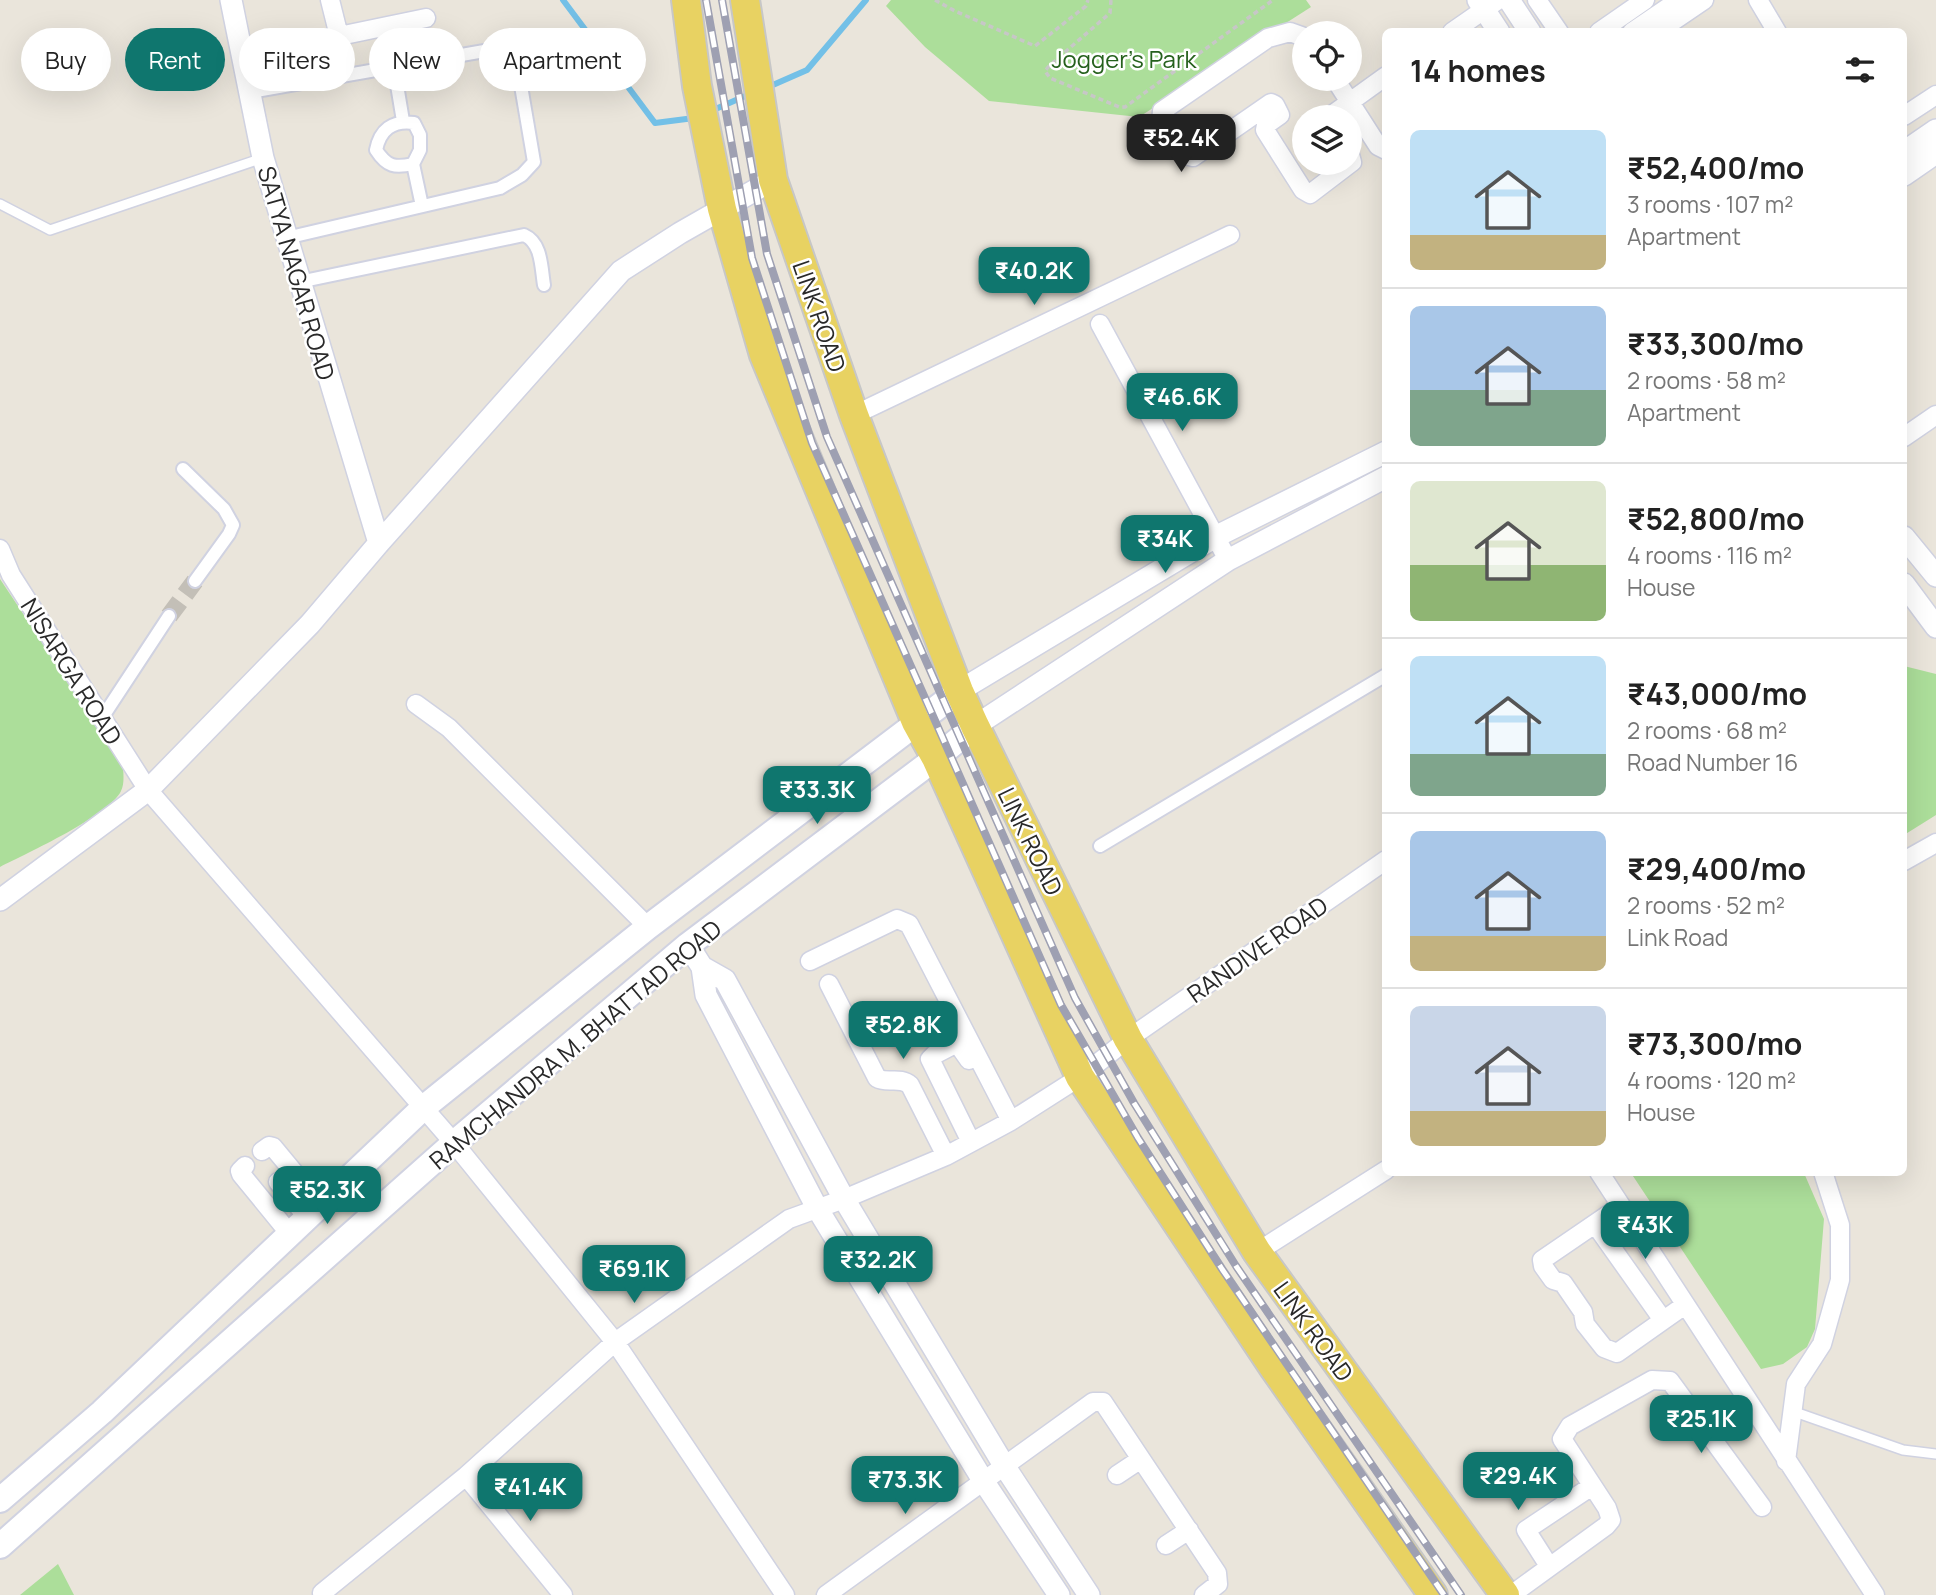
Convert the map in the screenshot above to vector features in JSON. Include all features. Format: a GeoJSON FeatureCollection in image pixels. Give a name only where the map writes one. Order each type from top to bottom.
{"type":"FeatureCollection","features":[{"type":"Feature","properties":{"kind":"main road","name":"LINK ROAD"},"geometry":{"type":"LineString","coordinates":[[686,0],[703,114],[722,209],[764,355],[916,722],[936,758],[1080,1077],[1274,1368],[1433,1595]]}},
{"type":"Feature","properties":{"kind":"main road","name":"LINK ROAD"},"geometry":{"type":"LineString","coordinates":[[745,0],[773,180],[854,415],[958,691],[1128,1039],[1257,1252],[1505,1595]]}},
{"type":"Feature","properties":{"kind":"main road","name":"RAMCHANDRA M. BHATTAD ROAD"},"geometry":{"type":"LineString","coordinates":[[0,1500],[102,1412],[424,1108],[648,927],[958,691]]}},
{"type":"Feature","properties":{"kind":"main road","name":"RAMCHANDRA M. BHATTAD ROAD"},"geometry":{"type":"LineString","coordinates":[[0,1546],[454,1143],[688,945],[975,726]]}},
{"type":"Feature","properties":{"kind":"main road"},"geometry":{"type":"LineString","coordinates":[[880,750],[901,785]]}},
{"type":"Feature","properties":{"kind":"street","name":"SATYA NAGAR ROAD"},"geometry":{"type":"LineString","coordinates":[[231,0],[239,37]]}},
{"type":"Feature","properties":{"kind":"street"},"geometry":{"type":"LineString","coordinates":[[330,0],[337,28]]}},
{"type":"Feature","properties":{"kind":"street"},"geometry":{"type":"LineString","coordinates":[[1509,0],[1527,28]]}},
{"type":"Feature","properties":{"kind":"street"},"geometry":{"type":"LineString","coordinates":[[1537,0],[1556,28]]}},
{"type":"Feature","properties":{"kind":"street"},"geometry":{"type":"LineString","coordinates":[[1605,28],[1645,0]]}},
{"type":"Feature","properties":{"kind":"street"},"geometry":{"type":"LineString","coordinates":[[1638,28],[1679,0]]}},
{"type":"Feature","properties":{"kind":"street"},"geometry":{"type":"LineString","coordinates":[[1663,28],[1704,0]]}},
{"type":"Feature","properties":{"kind":"street"},"geometry":{"type":"LineString","coordinates":[[1758,0],[1775,28]]}},
{"type":"Feature","properties":{"kind":"street"},"geometry":{"type":"LineString","coordinates":[[1458,28],[1481,12],[1495,28]]}},
{"type":"Feature","properties":{"kind":"street"},"geometry":{"type":"LineString","coordinates":[[355,33],[426,18]]}},
{"type":"Feature","properties":{"kind":"street"},"geometry":{"type":"LineString","coordinates":[[1292,33],[1268,38],[1162,111],[1161,121],[1185,155],[1193,157],[1271,103],[1280,115],[1266,125],[1265,130],[1292,173]]}},
{"type":"Feature","properties":{"kind":"street"},"geometry":{"type":"LineString","coordinates":[[286,238],[500,188],[522,175],[534,162],[520,80],[506,62],[490,50],[465,54]]}},
{"type":"Feature","properties":{"kind":"street"},"geometry":{"type":"LineString","coordinates":[[250,92],[369,71]]}},
{"type":"Feature","properties":{"kind":"street"},"geometry":{"type":"LineString","coordinates":[[1344,105],[1382,79]]}},
{"type":"Feature","properties":{"kind":"street"},"geometry":{"type":"LineString","coordinates":[[398,91],[403,121]]}},
{"type":"Feature","properties":{"kind":"street"},"geometry":{"type":"LineString","coordinates":[[1344,91],[1378,146],[1382,148]]}},
{"type":"Feature","properties":{"kind":"street","name":"SATYA NAGAR ROAD"},"geometry":{"type":"LineString","coordinates":[[250,92],[263,158],[379,543]]}},
{"type":"Feature","properties":{"kind":"street"},"geometry":{"type":"LineString","coordinates":[[1907,114],[1936,95]]}},
{"type":"Feature","properties":{"kind":"street"},"geometry":{"type":"LineString","coordinates":[[413,164],[398,167],[383,162],[376,150],[379,136],[390,126],[403,121],[414,123],[421,135],[420,150],[413,164],[422,206]]}},
{"type":"Feature","properties":{"kind":"street"},"geometry":{"type":"LineString","coordinates":[[1907,150],[1936,130]]}},
{"type":"Feature","properties":{"kind":"street"},"geometry":{"type":"LineString","coordinates":[[1907,173],[1936,153]]}},
{"type":"Feature","properties":{"kind":"street"},"geometry":{"type":"LineString","coordinates":[[1294,175],[1303,190],[1310,194],[1335,175]]}},
{"type":"Feature","properties":{"kind":"street"},"geometry":{"type":"LineString","coordinates":[[0,900],[148,790],[310,624],[621,271],[773,180]]}},
{"type":"Feature","properties":{"kind":"street"},"geometry":{"type":"LineString","coordinates":[[854,415],[1230,234]]}},
{"type":"Feature","properties":{"kind":"street"},"geometry":{"type":"LineString","coordinates":[[299,282],[524,235],[532,239],[537,246],[544,285]]}},
{"type":"Feature","properties":{"kind":"street"},"geometry":{"type":"LineString","coordinates":[[1100,324],[1228,559]]}},
{"type":"Feature","properties":{"kind":"street"},"geometry":{"type":"LineString","coordinates":[[1907,435],[1936,415]]}},
{"type":"Feature","properties":{"kind":"street"},"geometry":{"type":"LineString","coordinates":[[958,691],[1217,536],[1382,455]]}},
{"type":"Feature","properties":{"kind":"street"},"geometry":{"type":"LineString","coordinates":[[183,469],[224,509],[233,525],[195,581]]}},
{"type":"Feature","properties":{"kind":"street"},"geometry":{"type":"LineString","coordinates":[[975,726],[1228,559],[1382,479]]}},
{"type":"Feature","properties":{"kind":"street"},"geometry":{"type":"LineString","coordinates":[[1907,541],[1936,576]]}},
{"type":"Feature","properties":{"kind":"street","name":"NISARGA ROAD"},"geometry":{"type":"LineString","coordinates":[[0,550],[11,575],[148,790],[454,1143],[615,1342],[785,1595]]}},
{"type":"Feature","properties":{"kind":"street"},"geometry":{"type":"LineString","coordinates":[[1907,588],[1936,627]]}},
{"type":"Feature","properties":{"kind":"street"},"geometry":{"type":"LineString","coordinates":[[102,718],[169,616]]}},
{"type":"Feature","properties":{"kind":"street"},"geometry":{"type":"LineString","coordinates":[[1100,846],[1382,677]]}},
{"type":"Feature","properties":{"kind":"street"},"geometry":{"type":"LineString","coordinates":[[416,704],[449,728],[648,927]]}},
{"type":"Feature","properties":{"kind":"street"},"geometry":{"type":"LineString","coordinates":[[1907,859],[1936,843]]}},
{"type":"Feature","properties":{"kind":"street","name":"RANDIVE ROAD"},"geometry":{"type":"LineString","coordinates":[[322,1593],[466,1476],[615,1342],[789,1219],[946,1156],[1006,1124],[1080,1077],[1128,1039],[1382,863]]}},
{"type":"Feature","properties":{"kind":"street"},"geometry":{"type":"LineString","coordinates":[[810,961],[897,919],[906,921],[1006,1124]]}},
{"type":"Feature","properties":{"kind":"street"},"geometry":{"type":"LineString","coordinates":[[688,945],[702,967],[706,995],[817,1208],[984,1482],[1059,1595]]}},
{"type":"Feature","properties":{"kind":"street"},"geometry":{"type":"LineString","coordinates":[[702,967],[725,980],[844,1199],[1005,1467],[1089,1595]]}},
{"type":"Feature","properties":{"kind":"street"},"geometry":{"type":"LineString","coordinates":[[829,984],[877,1078],[910,1084],[946,1156]]}},
{"type":"Feature","properties":{"kind":"street"},"geometry":{"type":"LineString","coordinates":[[971,1142],[930,1059],[957,1043],[962,1046],[1006,1124]]}},
{"type":"Feature","properties":{"kind":"street"},"geometry":{"type":"LineString","coordinates":[[262,1151],[269,1146],[273,1147],[293,1171],[306,1219]]}},
{"type":"Feature","properties":{"kind":"street"},"geometry":{"type":"LineString","coordinates":[[245,1166],[240,1171],[241,1174],[258,1197],[306,1219]]}},
{"type":"Feature","properties":{"kind":"street"},"geometry":{"type":"LineString","coordinates":[[258,1197],[293,1171]]}},
{"type":"Feature","properties":{"kind":"street"},"geometry":{"type":"LineString","coordinates":[[1257,1252],[1382,1173]]}},
{"type":"Feature","properties":{"kind":"street"},"geometry":{"type":"LineString","coordinates":[[1602,1176],[1875,1595]]}},
{"type":"Feature","properties":{"kind":"street"},"geometry":{"type":"LineString","coordinates":[[1786,1461],[1796,1384],[1822,1344],[1840,1279],[1840,1225],[1824,1176]]}},
{"type":"Feature","properties":{"kind":"street"},"geometry":{"type":"LineString","coordinates":[[278,1182],[306,1219]]}},
{"type":"Feature","properties":{"kind":"street"},"geometry":{"type":"LineString","coordinates":[[1621,1206],[1542,1260],[1543,1266],[1553,1280],[1563,1283],[1583,1312],[1585,1324],[1610,1352],[1616,1353],[1685,1305]]}},
{"type":"Feature","properties":{"kind":"street"},"geometry":{"type":"LineString","coordinates":[[1595,1224],[1663,1320]]}},
{"type":"Feature","properties":{"kind":"street"},"geometry":{"type":"LineString","coordinates":[[1511,1595],[1611,1520],[1562,1439],[1570,1426],[1652,1380],[1670,1381],[1762,1507]]}},
{"type":"Feature","properties":{"kind":"street"},"geometry":{"type":"LineString","coordinates":[[826,1595],[1093,1402],[1103,1402],[1217,1573],[1218,1584],[1204,1595]]}},
{"type":"Feature","properties":{"kind":"street"},"geometry":{"type":"LineString","coordinates":[[1117,1475],[1141,1459]]}},
{"type":"Feature","properties":{"kind":"street"},"geometry":{"type":"LineString","coordinates":[[466,1476],[564,1595]]}},
{"type":"Feature","properties":{"kind":"street"},"geometry":{"type":"LineString","coordinates":[[1549,1566],[1526,1530],[1592,1486]]}},
{"type":"Feature","properties":{"kind":"street"},"geometry":{"type":"LineString","coordinates":[[1166,1545],[1189,1530]]}},
{"type":"Feature","properties":{"kind":"lane"},"geometry":{"type":"LineString","coordinates":[[0,204],[50,230],[263,158]]}},
{"type":"Feature","properties":{"kind":"lane"},"geometry":{"type":"LineString","coordinates":[[1793,1411],[1903,1450],[1936,1454]]}},
{"type":"Feature","properties":{"kind":"path"},"geometry":{"type":"LineString","coordinates":[[935,0],[1035,46],[1086,6],[1087,0]]}},
{"type":"Feature","properties":{"kind":"path"},"geometry":{"type":"LineString","coordinates":[[1111,0],[1110,13],[1045,71],[1050,78],[1119,107],[1125,107],[1273,0]]}},
{"type":"Feature","properties":{"kind":"green space","name":"Jogger's Park"},"geometry":{"type":"Polygon","coordinates":[[[891,0],[1306,0],[1311,7],[1139,117],[989,101],[925,47],[886,6],[891,0]]]}},
{"type":"Feature","properties":{"kind":"green space"},"geometry":{"type":"Polygon","coordinates":[[[0,579],[123,764],[124,778],[121,791],[101,811],[66,833],[0,867],[0,579]]]}},
{"type":"Feature","properties":{"kind":"green space"},"geometry":{"type":"Polygon","coordinates":[[[1907,667],[1936,674],[1936,815],[1907,833],[1907,667]]]}},
{"type":"Feature","properties":{"kind":"green space"},"geometry":{"type":"Polygon","coordinates":[[[1633,1176],[1805,1176],[1824,1219],[1815,1329],[1807,1347],[1783,1364],[1761,1369],[1633,1176]]]}},
{"type":"Feature","properties":{"kind":"green space"},"geometry":{"type":"Polygon","coordinates":[[[58,1564],[74,1595],[20,1595],[58,1564]]]}},
{"type":"Feature","properties":{"kind":"waterway"},"geometry":{"type":"LineString","coordinates":[[563,0],[655,123],[694,118]]}},
{"type":"Feature","properties":{"kind":"waterway"},"geometry":{"type":"LineString","coordinates":[[766,88],[807,70],[866,0]]}},
{"type":"Feature","properties":{"kind":"waterway"},"geometry":{"type":"LineString","coordinates":[[711,111],[752,93]]}},
{"type":"Feature","properties":{"kind":"tunnel"},"geometry":{"type":"LineString","coordinates":[[169,616],[195,581]]}},
{"type":"Feature","properties":{"kind":"railway"},"geometry":{"type":"LineString","coordinates":[[706,0],[752,258],[812,443],[1061,1005],[1138,1138],[1222,1269],[1444,1595]]}},
{"type":"Feature","properties":{"kind":"railway"},"geometry":{"type":"LineString","coordinates":[[722,0],[767,254],[827,437],[1075,998],[1134,1103],[1236,1266],[1461,1595]]}}]}
